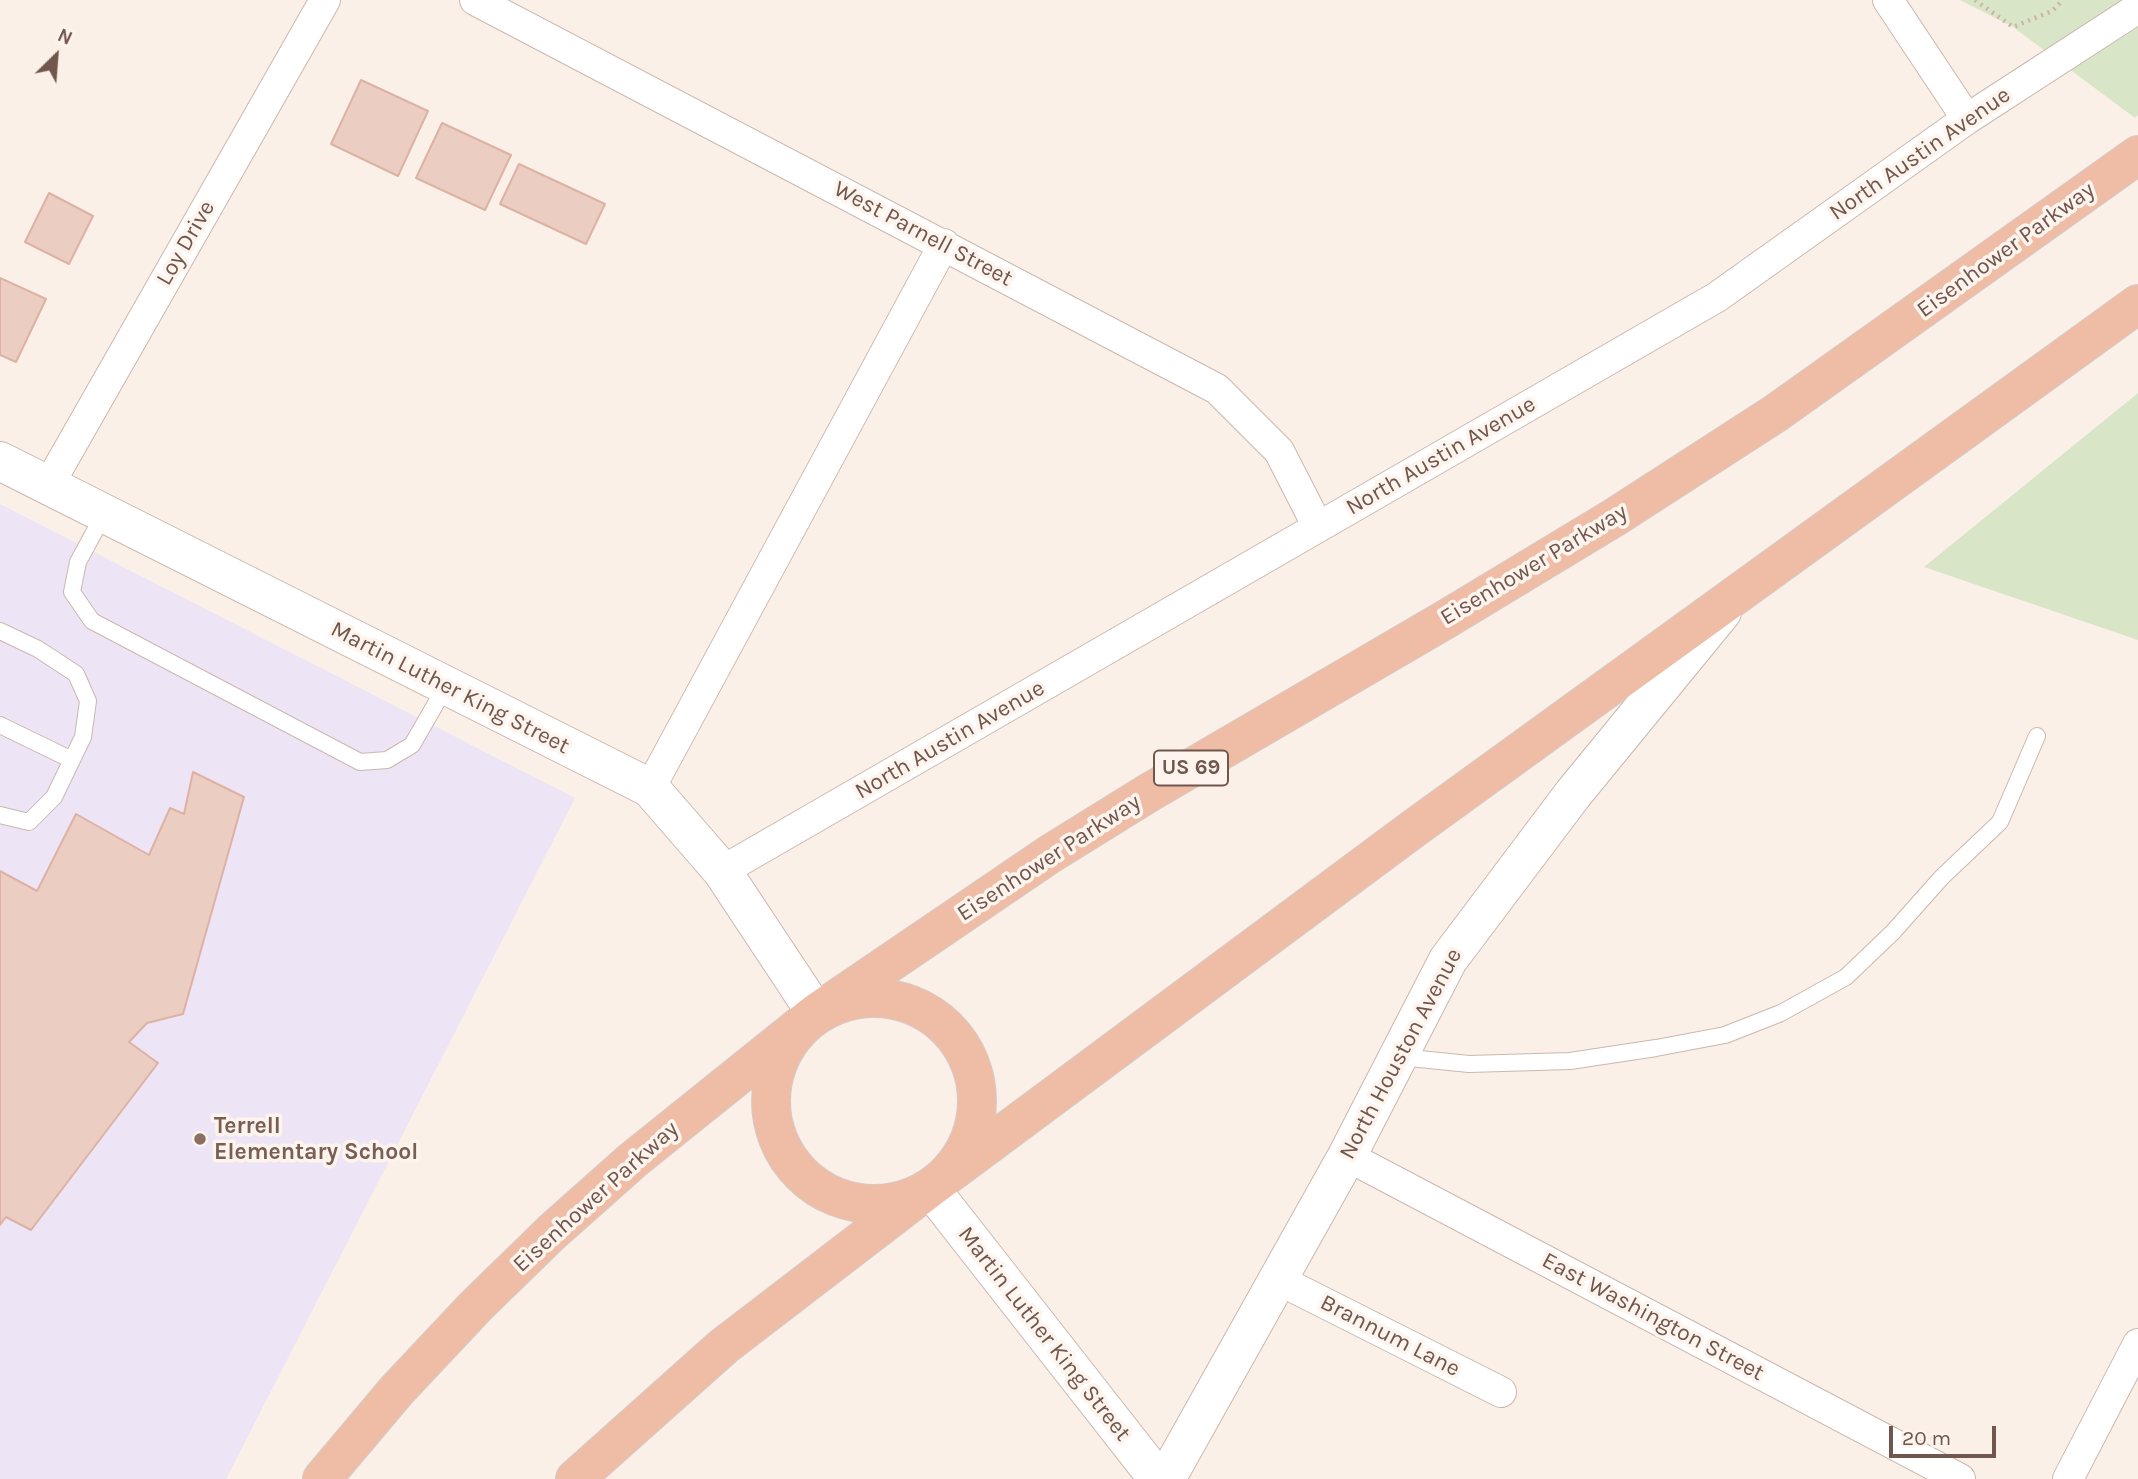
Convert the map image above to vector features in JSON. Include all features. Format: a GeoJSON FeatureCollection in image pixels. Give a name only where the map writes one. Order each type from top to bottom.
{"type":"FeatureCollection","features":[{"type":"Feature","properties":{"kind":"highway","name":"Eisenhower Parkway"},"geometry":{"type":"LineString","coordinates":[[322,1479],[397,1390],[476,1306],[552,1232],[633,1160],[816,1013],[1050,854],[1615,517],[1776,413],[2138,155]]}},
{"type":"Feature","properties":{"kind":"highway"},"geometry":{"type":"LineString","coordinates":[[575,1479],[724,1346],[930,1188],[1413,829],[2138,304]]}},
{"type":"Feature","properties":{"kind":"highway"},"geometry":{"type":"LineString","coordinates":[[879,997],[911,1004],[940,1020],[961,1045],[974,1075],[978,1107],[970,1139],[954,1167],[930,1188],[896,1202],[860,1204],[826,1192],[797,1171],[777,1141],[769,1105],[774,1070],[790,1038],[816,1013],[846,1000],[879,997]]}},
{"type":"Feature","properties":{"kind":"street","name":"Loy Drive"},"geometry":{"type":"LineString","coordinates":[[48,486],[325,0]]}},
{"type":"Feature","properties":{"kind":"street","name":"West Parnell Street"},"geometry":{"type":"LineString","coordinates":[[475,0],[1217,389],[1279,451],[1318,527]]}},
{"type":"Feature","properties":{"kind":"street"},"geometry":{"type":"LineString","coordinates":[[1888,0],[1967,119]]}},
{"type":"Feature","properties":{"kind":"street","name":"North Austin Avenue"},"geometry":{"type":"LineString","coordinates":[[722,871],[1717,297],[1967,119],[2138,8]]}},
{"type":"Feature","properties":{"kind":"street"},"geometry":{"type":"LineString","coordinates":[[650,788],[944,244]]}},
{"type":"Feature","properties":{"kind":"street","name":"Martin Luther King Street"},"geometry":{"type":"LineString","coordinates":[[1,464],[650,788],[722,871],[816,1013]]}},
{"type":"Feature","properties":{"kind":"street","name":"North Houston Avenue"},"geometry":{"type":"LineString","coordinates":[[1166,1479],[1347,1156],[1448,960],[1573,794],[1736,596]]}},
{"type":"Feature","properties":{"kind":"street","name":"East Washington Street"},"geometry":{"type":"LineString","coordinates":[[1347,1156],[1960,1479]]}},
{"type":"Feature","properties":{"kind":"street","name":"Martin Luther King Street"},"geometry":{"type":"LineString","coordinates":[[930,1188],[1158,1479]]}},
{"type":"Feature","properties":{"kind":"street","name":"Brannum Lane"},"geometry":{"type":"LineString","coordinates":[[1279,1280],[1501,1392]]}},
{"type":"Feature","properties":{"kind":"street"},"geometry":{"type":"LineString","coordinates":[[2068,1479],[2138,1344]]}},
{"type":"Feature","properties":{"kind":"lane"},"geometry":{"type":"LineString","coordinates":[[104,514],[78,562],[72,592],[92,621],[360,762],[387,760],[412,745],[446,686]]}},
{"type":"Feature","properties":{"kind":"lane"},"geometry":{"type":"LineString","coordinates":[[0,631],[38,649],[76,674],[88,701],[83,737],[54,797],[29,822],[0,815]]}},
{"type":"Feature","properties":{"kind":"lane"},"geometry":{"type":"LineString","coordinates":[[0,725],[72,760]]}},
{"type":"Feature","properties":{"kind":"lane"},"geometry":{"type":"LineString","coordinates":[[1398,1057],[1469,1065],[1570,1061],[1725,1035],[1781,1013],[1846,976],[1893,932],[1942,877],[2000,822],[2036,736]]}},
{"type":"Feature","properties":{"kind":"path"},"geometry":{"type":"LineString","coordinates":[[1975,0],[2013,27],[2053,11],[2063,0]]}},
{"type":"Feature","properties":{"kind":"shaded area","name":"Terrell Elementary School"},"geometry":{"type":"Polygon","coordinates":[[[0,504],[575,798],[226,1479],[0,1479],[0,504]]]}},
{"type":"Feature","properties":{"kind":"green space"},"geometry":{"type":"Polygon","coordinates":[[[1960,0],[2138,0],[2138,115],[2135,118],[2013,27],[1960,0]]]}},
{"type":"Feature","properties":{"kind":"green space"},"geometry":{"type":"Polygon","coordinates":[[[2138,393],[2138,640],[1924,567],[2138,393]]]}},
{"type":"Feature","properties":{"kind":"building"},"geometry":{"type":"Polygon","coordinates":[[[361,80],[428,111],[398,176],[331,144],[361,80]]]}},
{"type":"Feature","properties":{"kind":"building"},"geometry":{"type":"Polygon","coordinates":[[[442,123],[511,155],[485,210],[416,178],[442,123]]]}},
{"type":"Feature","properties":{"kind":"building"},"geometry":{"type":"Polygon","coordinates":[[[519,164],[605,204],[586,244],[500,204],[519,164]]]}},
{"type":"Feature","properties":{"kind":"building"},"geometry":{"type":"Polygon","coordinates":[[[49,193],[93,216],[69,264],[25,242],[49,193]]]}},
{"type":"Feature","properties":{"kind":"building"},"geometry":{"type":"Polygon","coordinates":[[[0,278],[46,299],[16,362],[0,355],[0,278]]]}},
{"type":"Feature","properties":{"kind":"building"},"geometry":{"type":"Polygon","coordinates":[[[193,772],[244,797],[183,1014],[147,1023],[129,1042],[158,1063],[31,1230],[6,1217],[0,1225],[0,871],[37,891],[76,814],[149,855],[170,808],[184,814],[193,772]]]}},
{"type":"Feature","properties":{"kind":"place","name":"Terrell Elementary School"},"geometry":{"type":"Point","coordinates":[200,1139]}}]}
